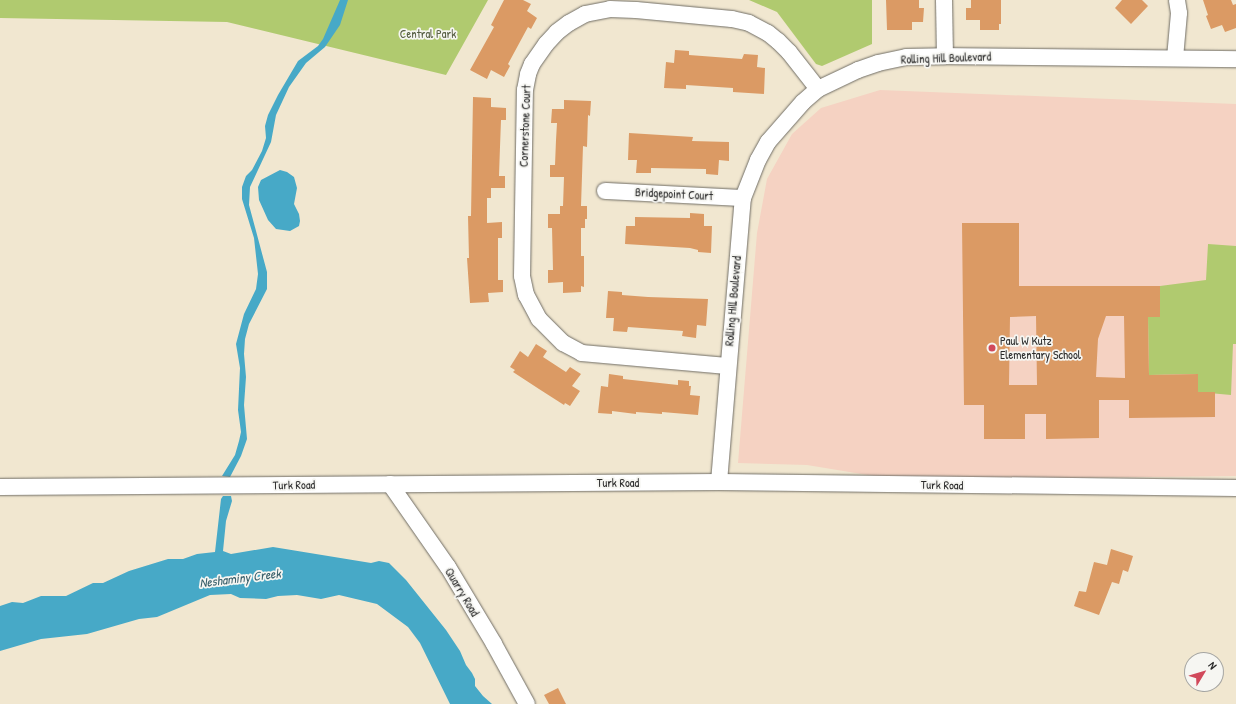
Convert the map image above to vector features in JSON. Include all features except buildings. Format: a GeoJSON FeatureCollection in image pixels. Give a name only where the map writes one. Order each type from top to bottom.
{"type":"FeatureCollection","features":[{"type":"Feature","properties":{"kind":"street"},"geometry":{"type":"LineString","coordinates":[[944,0],[945,56]]}},
{"type":"Feature","properties":{"kind":"street"},"geometry":{"type":"LineString","coordinates":[[1175,58],[1179,13],[1177,0]]}},
{"type":"Feature","properties":{"kind":"street","name":"Cornerstone Court"},"geometry":{"type":"LineString","coordinates":[[727,366],[599,356],[582,353],[563,343],[539,319],[526,295],[522,276],[525,87],[528,74],[546,44],[557,32],[569,23],[585,14],[610,9],[636,10],[732,19],[749,23],[768,33],[778,41],[789,52],[818,89]]}},
{"type":"Feature","properties":{"kind":"street","name":"Rolling Hill Boulevard"},"geometry":{"type":"LineString","coordinates":[[719,482],[727,366],[743,198],[758,160],[768,142],[803,102],[818,89],[845,74],[878,63],[906,58],[945,56],[1236,59]]}},
{"type":"Feature","properties":{"kind":"street","name":"Bridgepoint Court"},"geometry":{"type":"LineString","coordinates":[[605,191],[743,198]]}},
{"type":"Feature","properties":{"kind":"street","name":"Turk Road"},"geometry":{"type":"LineString","coordinates":[[0,487],[719,482],[1236,488]]}},
{"type":"Feature","properties":{"kind":"street","name":"Quarry Road"},"geometry":{"type":"LineString","coordinates":[[390,484],[448,567],[494,644],[527,704]]}},
{"type":"Feature","properties":{"kind":"shaded area","name":"Paul W Kutz Elementary School"},"geometry":{"type":"Polygon","coordinates":[[[880,90],[1236,104],[1236,476],[898,480],[807,465],[738,463],[757,233],[767,179],[792,134],[821,108],[880,90]]]}},
{"type":"Feature","properties":{"kind":"green space","name":"Central Park"},"geometry":{"type":"Polygon","coordinates":[[[0,0],[488,0],[446,75],[227,22],[0,18],[0,0]]]}},
{"type":"Feature","properties":{"kind":"green space"},"geometry":{"type":"Polygon","coordinates":[[[749,0],[872,0],[872,44],[822,66],[816,64],[777,12],[749,0]]]}},
{"type":"Feature","properties":{"kind":"green space"},"geometry":{"type":"Polygon","coordinates":[[[1208,244],[1236,246],[1236,344],[1233,344],[1231,395],[1198,392],[1197,374],[1149,375],[1148,317],[1160,316],[1160,286],[1206,280],[1208,244]]]}},
{"type":"Feature","properties":{"kind":"water"},"geometry":{"type":"Polygon","coordinates":[[[340,0],[348,0],[340,25],[325,47],[306,63],[289,87],[276,115],[271,142],[250,187],[249,205],[267,272],[267,289],[249,324],[245,339],[244,354],[246,377],[244,405],[247,439],[241,456],[230,477],[222,476],[235,455],[241,432],[238,410],[240,368],[236,344],[244,314],[256,289],[258,274],[254,238],[242,199],[242,187],[246,176],[252,170],[262,151],[266,138],[265,126],[268,115],[278,95],[298,61],[318,46],[323,39],[340,0]]]}},
{"type":"Feature","properties":{"kind":"water"},"geometry":{"type":"Polygon","coordinates":[[[280,170],[287,172],[294,177],[297,188],[294,204],[299,214],[300,221],[299,226],[290,231],[276,229],[268,220],[259,200],[258,187],[261,180],[280,170]]]}},
{"type":"Feature","properties":{"kind":"water","name":"Neshaminy Creek"},"geometry":{"type":"Polygon","coordinates":[[[223,496],[231,496],[232,501],[226,521],[223,551],[231,554],[273,547],[371,563],[379,561],[389,563],[406,580],[446,630],[472,673],[475,679],[475,686],[492,704],[450,704],[420,643],[408,627],[377,604],[339,595],[321,599],[297,595],[278,596],[266,599],[240,598],[231,594],[210,595],[157,617],[139,619],[87,634],[41,639],[0,651],[0,606],[12,602],[23,603],[41,596],[66,596],[93,583],[103,583],[129,571],[168,559],[183,559],[197,554],[215,552],[221,499],[223,496]]]}},
{"type":"Feature","properties":{"kind":"place","name":"Paul W Kutz Elementary School"},"geometry":{"type":"Point","coordinates":[992,348]}}]}
